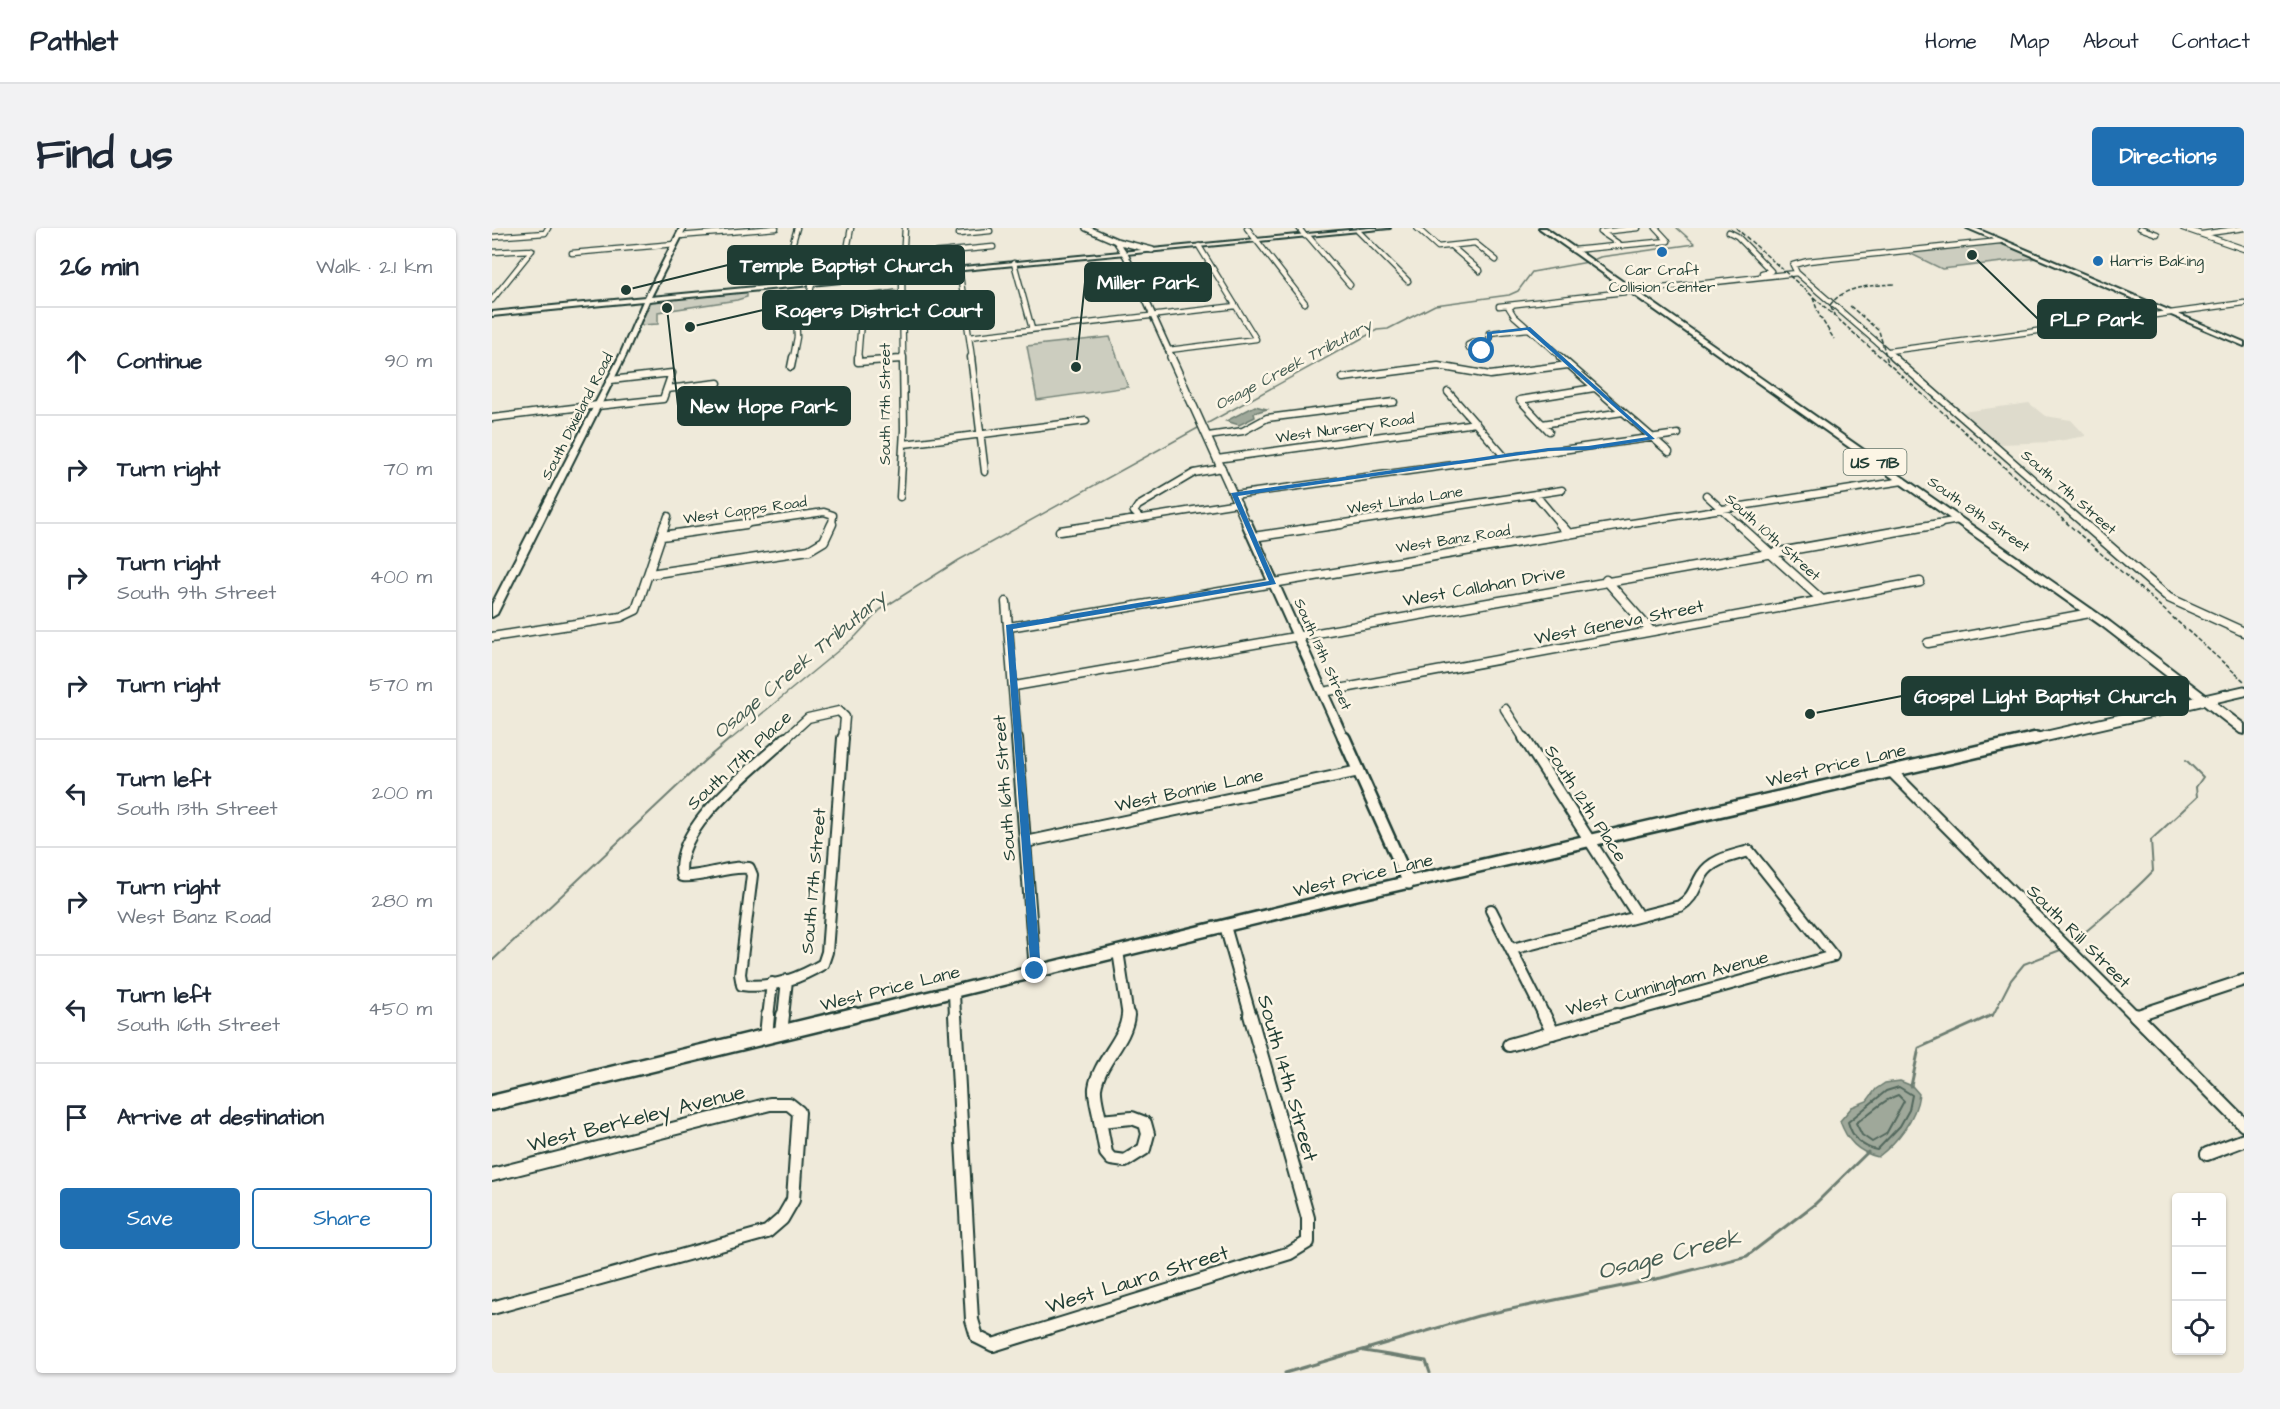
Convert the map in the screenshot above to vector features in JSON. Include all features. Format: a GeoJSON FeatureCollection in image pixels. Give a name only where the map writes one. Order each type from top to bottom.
{"type":"FeatureCollection","features":[{"type":"Feature","properties":{"kind":"main road","name":"South Dixieland Road"},"geometry":{"type":"LineString","coordinates":[[492,614],[611,380],[647,299],[683,228]]}},
{"type":"Feature","properties":{"kind":"main road"},"geometry":{"type":"LineString","coordinates":[[492,314],[1387,228]]}},
{"type":"Feature","properties":{"kind":"main road","name":"South 8th Street"},"geometry":{"type":"LineString","coordinates":[[1542,228],[2090,613],[2244,730]]}},
{"type":"Feature","properties":{"kind":"main road"},"geometry":{"type":"LineString","coordinates":[[1970,228],[2244,344]]}},
{"type":"Feature","properties":{"kind":"street"},"geometry":{"type":"LineString","coordinates":[[572,253],[614,250],[776,228]]}},
{"type":"Feature","properties":{"kind":"street"},"geometry":{"type":"LineString","coordinates":[[791,249],[797,228]]}},
{"type":"Feature","properties":{"kind":"street"},"geometry":{"type":"LineString","coordinates":[[848,244],[850,228]]}},
{"type":"Feature","properties":{"kind":"street","name":"South 17th Street"},"geometry":{"type":"LineString","coordinates":[[900,497],[903,444],[902,274],[905,228]]}},
{"type":"Feature","properties":{"kind":"street"},"geometry":{"type":"LineString","coordinates":[[1086,228],[1133,248],[1152,250]]}},
{"type":"Feature","properties":{"kind":"street"},"geometry":{"type":"LineString","coordinates":[[1247,228],[1305,303]]}},
{"type":"Feature","properties":{"kind":"street"},"geometry":{"type":"LineString","coordinates":[[1299,228],[1350,285]]}},
{"type":"Feature","properties":{"kind":"street"},"geometry":{"type":"LineString","coordinates":[[1417,228],[1438,247],[1475,243],[1496,260]]}},
{"type":"Feature","properties":{"kind":"street"},"geometry":{"type":"LineString","coordinates":[[1622,246],[1601,232],[1638,228]]}},
{"type":"Feature","properties":{"kind":"street"},"geometry":{"type":"LineString","coordinates":[[1573,250],[1668,241],[1656,228]]}},
{"type":"Feature","properties":{"kind":"street"},"geometry":{"type":"LineString","coordinates":[[2142,228],[2157,234]]}},
{"type":"Feature","properties":{"kind":"street"},"geometry":{"type":"LineString","coordinates":[[2183,228],[2243,248]]}},
{"type":"Feature","properties":{"kind":"street"},"geometry":{"type":"LineString","coordinates":[[2200,234],[2244,228]]}},
{"type":"Feature","properties":{"kind":"street"},"geometry":{"type":"LineString","coordinates":[[492,237],[547,230]]}},
{"type":"Feature","properties":{"kind":"street"},"geometry":{"type":"LineString","coordinates":[[739,239],[742,231]]}},
{"type":"Feature","properties":{"kind":"street"},"geometry":{"type":"LineString","coordinates":[[961,250],[959,231],[990,231]]}},
{"type":"Feature","properties":{"kind":"street"},"geometry":{"type":"LineString","coordinates":[[1358,231],[1408,281]]}},
{"type":"Feature","properties":{"kind":"street"},"geometry":{"type":"LineString","coordinates":[[1729,232],[1737,236],[1771,271],[1741,275],[1734,279]]}},
{"type":"Feature","properties":{"kind":"street","name":"South 13th Street"},"geometry":{"type":"LineString","coordinates":[[1116,241],[1154,316],[1408,883]]}},
{"type":"Feature","properties":{"kind":"street"},"geometry":{"type":"LineString","coordinates":[[1499,306],[1797,273],[1793,265],[2000,241]]}},
{"type":"Feature","properties":{"kind":"street"},"geometry":{"type":"LineString","coordinates":[[1169,350],[1256,339],[1198,246]]}},
{"type":"Feature","properties":{"kind":"street"},"geometry":{"type":"LineString","coordinates":[[1451,246],[1480,271]]}},
{"type":"Feature","properties":{"kind":"street"},"geometry":{"type":"LineString","coordinates":[[762,269],[993,247]]}},
{"type":"Feature","properties":{"kind":"street"},"geometry":{"type":"LineString","coordinates":[[492,252],[532,250],[492,300]]}},
{"type":"Feature","properties":{"kind":"street"},"geometry":{"type":"LineString","coordinates":[[610,257],[614,250]]}},
{"type":"Feature","properties":{"kind":"street"},"geometry":{"type":"LineString","coordinates":[[1918,250],[1924,252]]}},
{"type":"Feature","properties":{"kind":"street"},"geometry":{"type":"LineString","coordinates":[[1014,263],[1032,329]]}},
{"type":"Feature","properties":{"kind":"street"},"geometry":{"type":"LineString","coordinates":[[959,268],[982,434],[985,472]]}},
{"type":"Feature","properties":{"kind":"street","name":"South 7th Street"},"geometry":{"type":"LineString","coordinates":[[1797,273],[2169,597],[2244,632]]}},
{"type":"Feature","properties":{"kind":"street"},"geometry":{"type":"LineString","coordinates":[[790,367],[797,337],[796,313],[808,303],[812,283]]}},
{"type":"Feature","properties":{"kind":"street"},"geometry":{"type":"LineString","coordinates":[[901,359],[858,362],[863,297],[902,292]]}},
{"type":"Feature","properties":{"kind":"street"},"geometry":{"type":"LineString","coordinates":[[1889,351],[2244,303]]}},
{"type":"Feature","properties":{"kind":"street"},"geometry":{"type":"LineString","coordinates":[[1513,305],[1509,309],[1514,316],[1669,452]]}},
{"type":"Feature","properties":{"kind":"street"},"geometry":{"type":"LineString","coordinates":[[969,337],[1236,306]]}},
{"type":"Feature","properties":{"kind":"street"},"geometry":{"type":"LineString","coordinates":[[1485,343],[1490,339],[1489,333],[1528,328]]}},
{"type":"Feature","properties":{"kind":"street"},"geometry":{"type":"LineString","coordinates":[[1343,378],[1438,366],[1490,375],[1568,365]]}},
{"type":"Feature","properties":{"kind":"street"},"geometry":{"type":"LineString","coordinates":[[492,418],[661,399],[668,389],[672,373],[611,380]]}},
{"type":"Feature","properties":{"kind":"street"},"geometry":{"type":"LineString","coordinates":[[668,389],[718,383]]}},
{"type":"Feature","properties":{"kind":"street"},"geometry":{"type":"LineString","coordinates":[[1549,431],[1520,400],[1594,388]]}},
{"type":"Feature","properties":{"kind":"street"},"geometry":{"type":"LineString","coordinates":[[1448,392],[1504,456]]}},
{"type":"Feature","properties":{"kind":"street"},"geometry":{"type":"LineString","coordinates":[[1208,436],[1243,431],[1267,418],[1394,402]]}},
{"type":"Feature","properties":{"kind":"street"},"geometry":{"type":"LineString","coordinates":[[1542,424],[1623,412]]}},
{"type":"Feature","properties":{"kind":"street"},"geometry":{"type":"LineString","coordinates":[[903,444],[1086,421]]}},
{"type":"Feature","properties":{"kind":"street","name":"West Nursery Road"},"geometry":{"type":"LineString","coordinates":[[1218,459],[1476,423]]}},
{"type":"Feature","properties":{"kind":"street"},"geometry":{"type":"LineString","coordinates":[[1060,531],[1236,499],[1504,456],[1557,449],[1588,448],[1678,434]]}},
{"type":"Feature","properties":{"kind":"street"},"geometry":{"type":"LineString","coordinates":[[1140,518],[1134,512],[1138,506],[1194,473],[1222,468]]}},
{"type":"Feature","properties":{"kind":"street","name":"West Banz Road"},"geometry":{"type":"LineString","coordinates":[[1009,627],[1721,508],[1903,481]]}},
{"type":"Feature","properties":{"kind":"street","name":"West Linda Lane"},"geometry":{"type":"LineString","coordinates":[[1253,537],[1562,490]]}},
{"type":"Feature","properties":{"kind":"street"},"geometry":{"type":"LineString","coordinates":[[1535,494],[1569,534]]}},
{"type":"Feature","properties":{"kind":"street","name":"South 10th Street"},"geometry":{"type":"LineString","coordinates":[[1706,495],[1822,600]]}},
{"type":"Feature","properties":{"kind":"street","name":"West Capps Road"},"geometry":{"type":"LineString","coordinates":[[650,574],[803,551],[823,543],[830,535],[831,513],[824,512],[662,536]]}},
{"type":"Feature","properties":{"kind":"street"},"geometry":{"type":"LineString","coordinates":[[492,637],[630,614],[639,607],[668,516]]}},
{"type":"Feature","properties":{"kind":"street","name":"West Callahan Drive"},"geometry":{"type":"LineString","coordinates":[[1015,686],[1297,634],[1959,520]]}},
{"type":"Feature","properties":{"kind":"street"},"geometry":{"type":"LineString","coordinates":[[1606,580],[1651,631]]}},
{"type":"Feature","properties":{"kind":"street","name":"West Geneva Street"},"geometry":{"type":"LineString","coordinates":[[1323,692],[1920,582]]}},
{"type":"Feature","properties":{"kind":"street","name":"South 16th Street"},"geometry":{"type":"LineString","coordinates":[[1006,602],[1015,686],[1035,971]]}},
{"type":"Feature","properties":{"kind":"street"},"geometry":{"type":"LineString","coordinates":[[1928,643],[2090,613]]}},
{"type":"Feature","properties":{"kind":"street","name":"West Price Lane"},"geometry":{"type":"LineString","coordinates":[[492,1103],[1118,951],[2244,690]]}},
{"type":"Feature","properties":{"kind":"street","name":"South 12th Place"},"geometry":{"type":"LineString","coordinates":[[1505,709],[1638,916]]}},
{"type":"Feature","properties":{"kind":"street","name":"South 17th Street"},"geometry":{"type":"LineString","coordinates":[[787,980],[807,975],[823,964],[827,952],[845,717],[839,711]]}},
{"type":"Feature","properties":{"kind":"street","name":"South 17th Place"},"geometry":{"type":"LineString","coordinates":[[787,980],[754,987],[742,985],[740,974],[752,875],[749,868],[741,867],[696,876],[682,876],[680,869],[685,840],[692,827],[703,816],[808,718],[839,711]]}},
{"type":"Feature","properties":{"kind":"street","name":"West Bonnie Lane"},"geometry":{"type":"LineString","coordinates":[[1026,842],[1359,771]]}},
{"type":"Feature","properties":{"kind":"street","name":"South Rill Street"},"geometry":{"type":"LineString","coordinates":[[1890,771],[2244,1125]]}},
{"type":"Feature","properties":{"kind":"street","name":"West Cunningham Avenue"},"geometry":{"type":"LineString","coordinates":[[1509,1045],[1833,956],[1749,851],[1717,861],[1705,871],[1692,899],[1680,906],[1638,916]]}},
{"type":"Feature","properties":{"kind":"street"},"geometry":{"type":"LineString","coordinates":[[1491,910],[1552,1033]]}},
{"type":"Feature","properties":{"kind":"street"},"geometry":{"type":"LineString","coordinates":[[1512,949],[1638,916]]}},
{"type":"Feature","properties":{"kind":"street","name":"South 14th Street"},"geometry":{"type":"LineString","coordinates":[[1225,926],[1308,1218],[1308,1242]]}},
{"type":"Feature","properties":{"kind":"street"},"geometry":{"type":"LineString","coordinates":[[1100,1121],[1132,1118],[1145,1123],[1148,1134],[1144,1149],[1125,1161],[1112,1159],[1106,1153],[1095,1098],[1098,1078],[1127,1024],[1128,1011],[1118,951]]}},
{"type":"Feature","properties":{"kind":"street"},"geometry":{"type":"LineString","coordinates":[[782,1032],[787,980]]}},
{"type":"Feature","properties":{"kind":"street"},"geometry":{"type":"LineString","coordinates":[[2135,1016],[2244,980]]}},
{"type":"Feature","properties":{"kind":"street"},"geometry":{"type":"LineString","coordinates":[[766,1036],[772,983]]}},
{"type":"Feature","properties":{"kind":"street","name":"West Laura Street"},"geometry":{"type":"LineString","coordinates":[[954,991],[972,1320],[977,1337],[993,1345],[1290,1253],[1308,1242]]}},
{"type":"Feature","properties":{"kind":"street","name":"West Berkeley Avenue"},"geometry":{"type":"LineString","coordinates":[[492,1175],[770,1104],[789,1104],[799,1112],[793,1200],[782,1219],[767,1232],[492,1308]]}},
{"type":"Feature","properties":{"kind":"street"},"geometry":{"type":"LineString","coordinates":[[2207,1154],[2244,1140]]}},
{"type":"Feature","properties":{"kind":"shaded area"},"geometry":{"type":"Polygon","coordinates":[[[1990,243],[2003,244],[2037,258],[1942,269],[1907,252],[1990,243]]]}},
{"type":"Feature","properties":{"kind":"shaded area"},"geometry":{"type":"Polygon","coordinates":[[[747,291],[747,297],[737,300],[658,312],[658,324],[640,325],[651,302],[657,300],[747,291]]]}},
{"type":"Feature","properties":{"kind":"shaded area"},"geometry":{"type":"Polygon","coordinates":[[[1110,337],[1128,387],[1037,400],[1027,346],[1110,337]]]}},
{"type":"Feature","properties":{"kind":"shaded area"},"geometry":{"type":"Polygon","coordinates":[[[2029,403],[2045,416],[2071,420],[2086,436],[2052,442],[2000,444],[1962,412],[2029,403]]]}},
{"type":"Feature","properties":{"kind":"water"},"geometry":{"type":"Polygon","coordinates":[[[1255,406],[1267,409],[1254,413],[1255,417],[1239,425],[1226,421],[1255,406]]]}},
{"type":"Feature","properties":{"kind":"water"},"geometry":{"type":"Polygon","coordinates":[[[1900,1081],[1912,1086],[1919,1094],[1910,1121],[1899,1137],[1878,1157],[1859,1149],[1850,1140],[1840,1121],[1852,1107],[1867,1101],[1876,1089],[1885,1083],[1900,1081]]]}},
{"type":"Feature","properties":{"kind":"waterway","name":"Osage Creek Tributary"},"geometry":{"type":"LineString","coordinates":[[1591,261],[1600,257],[1695,244],[1677,228]]}},
{"type":"Feature","properties":{"kind":"waterway","name":"Osage Creek Tributary"},"geometry":{"type":"LineString","coordinates":[[1208,423],[1377,330],[1388,329],[1435,305],[1509,295],[1518,291],[1532,272],[1588,262]]}},
{"type":"Feature","properties":{"kind":"waterway","name":"Osage Creek Tributary"},"geometry":{"type":"LineString","coordinates":[[730,740],[856,636],[880,610],[959,560],[1198,428]]}},
{"type":"Feature","properties":{"kind":"waterway","name":"Osage Creek Tributary"},"geometry":{"type":"LineString","coordinates":[[492,961],[731,738]]}},
{"type":"Feature","properties":{"kind":"waterway","name":"Osage Creek"},"geometry":{"type":"LineString","coordinates":[[2070,945],[2153,871],[2151,840],[2197,797],[2196,787],[2203,777],[2186,760]]}},
{"type":"Feature","properties":{"kind":"waterway","name":"Osage Creek"},"geometry":{"type":"LineString","coordinates":[[1992,1017],[2011,980],[2024,964],[2063,949]]}},
{"type":"Feature","properties":{"kind":"waterway","name":"Osage Creek"},"geometry":{"type":"LineString","coordinates":[[1911,1086],[1919,1048],[1992,1015]]}},
{"type":"Feature","properties":{"kind":"waterway","name":"Osage Creek"},"geometry":{"type":"LineString","coordinates":[[1285,1373],[1478,1316],[1661,1278],[1747,1256],[1815,1204],[1868,1152]]}},
{"type":"Feature","properties":{"kind":"waterway"},"geometry":{"type":"LineString","coordinates":[[1364,1351],[1426,1361],[1430,1373]]}},
{"type":"Feature","properties":{"kind":"railway"},"geometry":{"type":"LineString","coordinates":[[1736,228],[1835,316]]}},
{"type":"Feature","properties":{"kind":"railway"},"geometry":{"type":"LineString","coordinates":[[1835,316],[1830,305],[1843,294],[1868,286],[1894,284]]}},
{"type":"Feature","properties":{"kind":"railway"},"geometry":{"type":"LineString","coordinates":[[1813,298],[1819,315],[1834,339]]}},
{"type":"Feature","properties":{"kind":"railway"},"geometry":{"type":"LineString","coordinates":[[1850,306],[1879,331],[1888,363]]}},
{"type":"Feature","properties":{"kind":"railway"},"geometry":{"type":"LineString","coordinates":[[1835,316],[2244,681]]}},
{"type":"Feature","properties":{"kind":"place","name":"Car Craft Collision Center"},"geometry":{"type":"Point","coordinates":[1662,252]}},
{"type":"Feature","properties":{"kind":"place","name":"PLP Park"},"geometry":{"type":"Point","coordinates":[1972,255]}},
{"type":"Feature","properties":{"kind":"place","name":"Harris Baking"},"geometry":{"type":"Point","coordinates":[2098,261]}},
{"type":"Feature","properties":{"kind":"place","name":"Temple Baptist Church"},"geometry":{"type":"Point","coordinates":[626,290]}},
{"type":"Feature","properties":{"kind":"place","name":"New Hope Park"},"geometry":{"type":"Point","coordinates":[667,308]}},
{"type":"Feature","properties":{"kind":"place","name":"Rogers District Court"},"geometry":{"type":"Point","coordinates":[690,327]}},
{"type":"Feature","properties":{"kind":"place","name":"Miller Park"},"geometry":{"type":"Point","coordinates":[1076,367]}},
{"type":"Feature","properties":{"kind":"place","name":"Gospel Light Baptist Church"},"geometry":{"type":"Point","coordinates":[1810,714]}},
{"type":"Feature","properties":{"kind":"route"},"geometry":{"type":"LineString","coordinates":[[1035,971],[1023,785],[1009,627],[1274,582],[1234,495],[1548,450],[1588,448],[1653,438],[1591,386],[1528,328],[1489,333],[1490,339],[1485,343],[1491,348],[1482,351]]}}]}
